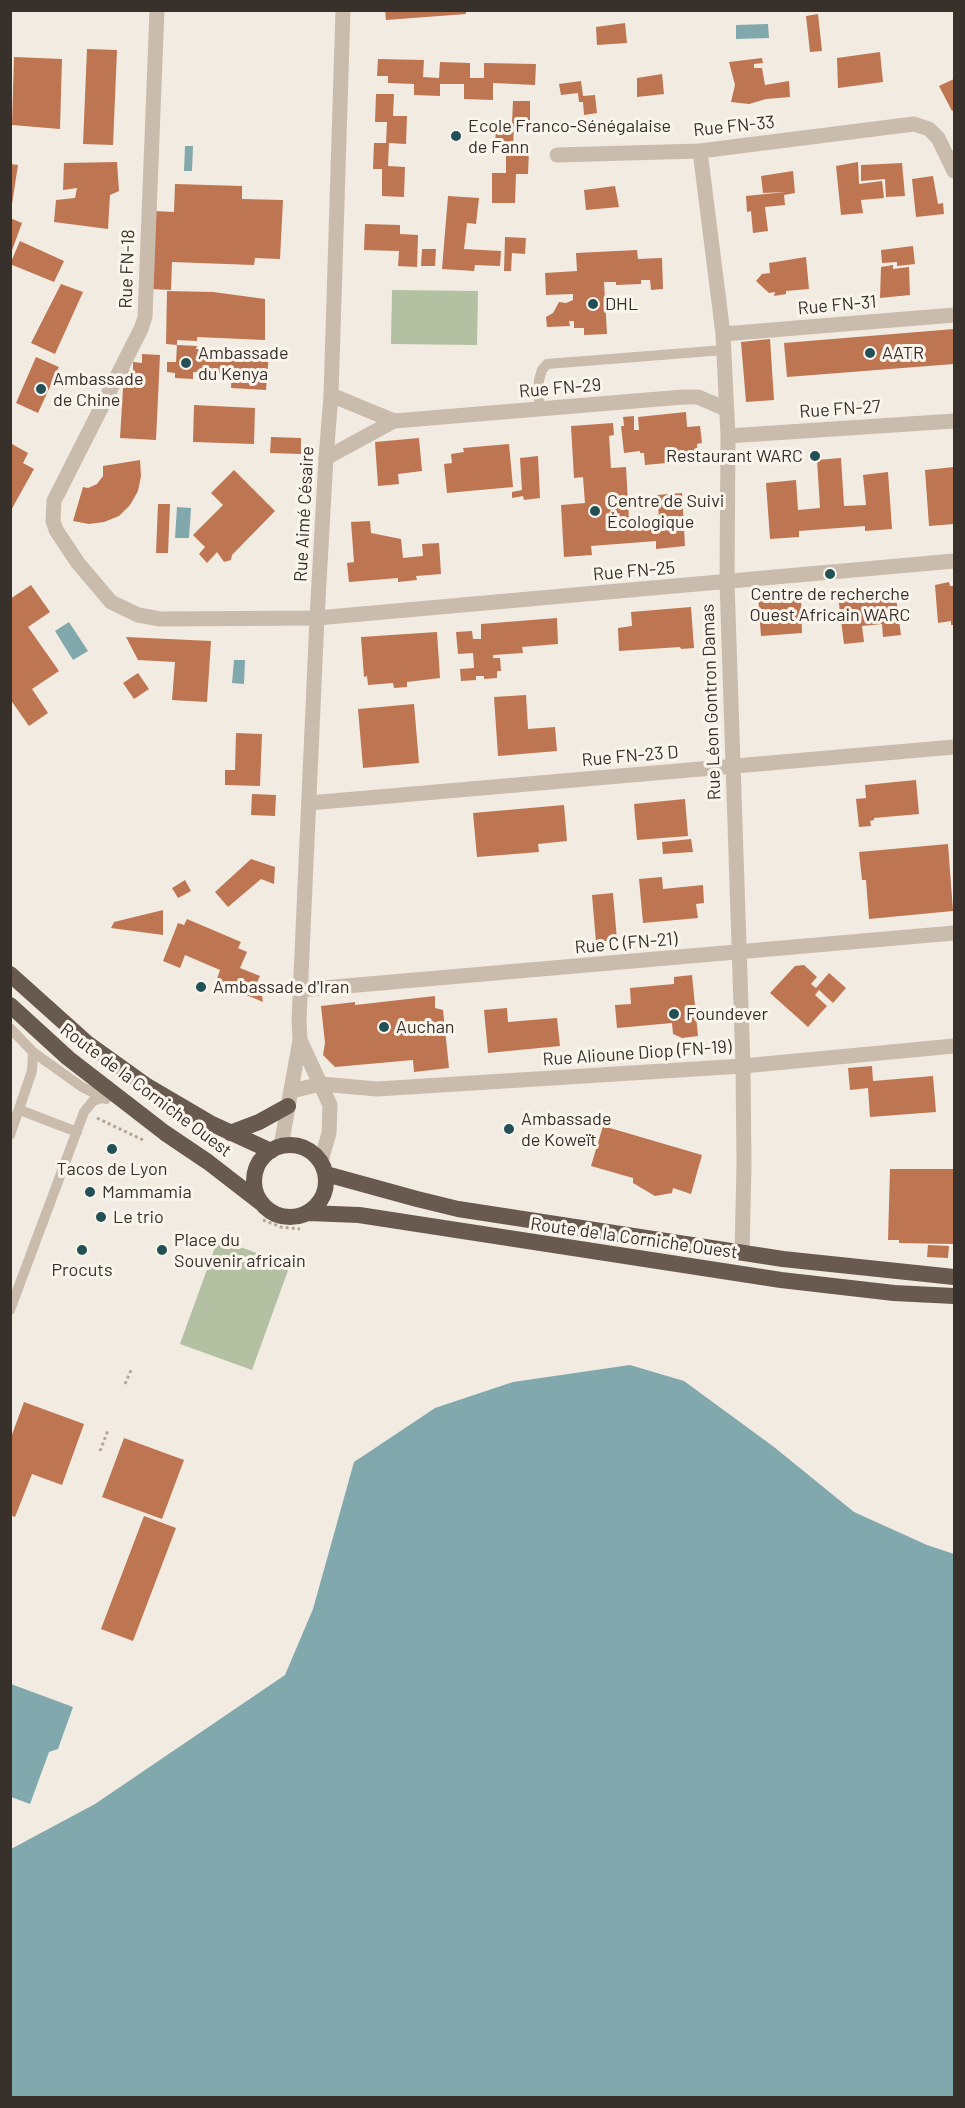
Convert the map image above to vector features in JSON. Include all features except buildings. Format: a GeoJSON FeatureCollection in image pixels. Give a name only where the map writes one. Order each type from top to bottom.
{"type":"FeatureCollection","features":[{"type":"Feature","properties":{"kind":"highway","name":"Route de la Corniche Ouest"},"geometry":{"type":"LineString","coordinates":[[10,974],[87,1043],[147,1086],[230,1133],[276,1148]]}},
{"type":"Feature","properties":{"kind":"highway","name":"Route de la Corniche Ouest"},"geometry":{"type":"LineString","coordinates":[[10,1005],[68,1058],[126,1104],[261,1203]]}},
{"type":"Feature","properties":{"kind":"highway"},"geometry":{"type":"LineString","coordinates":[[230,1133],[259,1122],[290,1099]]}},
{"type":"Feature","properties":{"kind":"highway"},"geometry":{"type":"LineString","coordinates":[[292,1145],[303,1147],[313,1153],[323,1167],[326,1185],[323,1196],[317,1206],[308,1213],[288,1217],[277,1215],[261,1203],[254,1180],[256,1169],[262,1158],[276,1148],[292,1145]]}},
{"type":"Feature","properties":{"kind":"highway","name":"Route de la Corniche Ouest"},"geometry":{"type":"LineString","coordinates":[[323,1167],[417,1200],[458,1209],[742,1253],[954,1277]]}},
{"type":"Feature","properties":{"kind":"highway","name":"Route de la Corniche Ouest"},"geometry":{"type":"LineString","coordinates":[[308,1213],[359,1215],[781,1280],[894,1293],[954,1296]]}},
{"type":"Feature","properties":{"kind":"street","name":"Rue FN-18"},"geometry":{"type":"LineString","coordinates":[[157,10],[145,317],[58,491],[54,501],[53,521],[56,530],[78,563],[111,602],[138,615],[159,619],[317,618]]}},
{"type":"Feature","properties":{"kind":"street","name":"Rue Aimé Césaire"},"geometry":{"type":"LineString","coordinates":[[300,1040],[300,990],[317,618],[331,395],[343,10]]}},
{"type":"Feature","properties":{"kind":"street","name":"Rue FN-33"},"geometry":{"type":"LineString","coordinates":[[557,155],[700,151],[914,124],[929,129],[938,138],[954,171]]}},
{"type":"Feature","properties":{"kind":"street","name":"Rue Léon Gontron Damas"},"geometry":{"type":"LineString","coordinates":[[700,151],[723,334],[728,436],[727,582],[743,1066],[742,1253]]}},
{"type":"Feature","properties":{"kind":"street","name":"Rue FN-31"},"geometry":{"type":"LineString","coordinates":[[723,334],[954,315]]}},
{"type":"Feature","properties":{"kind":"street"},"geometry":{"type":"LineString","coordinates":[[331,395],[394,421]]}},
{"type":"Feature","properties":{"kind":"street","name":"Rue FN-29"},"geometry":{"type":"LineString","coordinates":[[394,421],[683,397],[698,397],[726,409]]}},
{"type":"Feature","properties":{"kind":"street"},"geometry":{"type":"LineString","coordinates":[[326,458],[394,421]]}},
{"type":"Feature","properties":{"kind":"street","name":"Rue FN-27"},"geometry":{"type":"LineString","coordinates":[[728,436],[954,421]]}},
{"type":"Feature","properties":{"kind":"street","name":"Rue FN-25"},"geometry":{"type":"LineString","coordinates":[[317,618],[954,561]]}},
{"type":"Feature","properties":{"kind":"street","name":"Rue FN-23 D"},"geometry":{"type":"LineString","coordinates":[[309,803],[954,747]]}},
{"type":"Feature","properties":{"kind":"street","name":"Rue C (FN-21)"},"geometry":{"type":"LineString","coordinates":[[300,990],[954,933]]}},
{"type":"Feature","properties":{"kind":"street"},"geometry":{"type":"LineString","coordinates":[[300,1040],[330,1106],[331,1121],[323,1167]]}},
{"type":"Feature","properties":{"kind":"street"},"geometry":{"type":"LineString","coordinates":[[276,1148],[290,1099],[300,1040]]}},
{"type":"Feature","properties":{"kind":"street","name":"Rue Alioune Diop (FN-19)"},"geometry":{"type":"LineString","coordinates":[[290,1099],[321,1084],[377,1089],[743,1066],[954,1046]]}},
{"type":"Feature","properties":{"kind":"lane"},"geometry":{"type":"LineString","coordinates":[[539,409],[539,380],[547,364],[724,350]]}},
{"type":"Feature","properties":{"kind":"lane"},"geometry":{"type":"LineString","coordinates":[[10,1028],[33,1052],[102,1098],[126,1104]]}},
{"type":"Feature","properties":{"kind":"lane"},"geometry":{"type":"LineString","coordinates":[[10,1135],[32,1071],[33,1052]]}},
{"type":"Feature","properties":{"kind":"lane"},"geometry":{"type":"LineString","coordinates":[[10,1310],[14,1290],[76,1132],[88,1106],[93,1101],[102,1098]]}},
{"type":"Feature","properties":{"kind":"lane"},"geometry":{"type":"LineString","coordinates":[[20,1110],[76,1132]]}},
{"type":"Feature","properties":{"kind":"path"},"geometry":{"type":"LineString","coordinates":[[125,1384],[132,1368]]}},
{"type":"Feature","properties":{"kind":"path"},"geometry":{"type":"LineString","coordinates":[[100,1451],[108,1430]]}},
{"type":"Feature","properties":{"kind":"green space"},"geometry":{"type":"Polygon","coordinates":[[[392,290],[478,291],[477,345],[391,344],[392,290]]]}},
{"type":"Feature","properties":{"kind":"green space"},"geometry":{"type":"Polygon","coordinates":[[[218,1239],[290,1265],[252,1370],[180,1344],[218,1239]]]}},
{"type":"Feature","properties":{"kind":"water"},"geometry":{"type":"Polygon","coordinates":[[[768,24],[769,38],[736,39],[736,25],[768,24]]]}},
{"type":"Feature","properties":{"kind":"water"},"geometry":{"type":"Polygon","coordinates":[[[185,146],[193,146],[192,171],[184,171],[185,146]]]}},
{"type":"Feature","properties":{"kind":"water"},"geometry":{"type":"Polygon","coordinates":[[[177,507],[191,508],[189,538],[175,538],[177,507]]]}},
{"type":"Feature","properties":{"kind":"water"},"geometry":{"type":"Polygon","coordinates":[[[69,622],[88,651],[73,660],[55,631],[69,622]]]}},
{"type":"Feature","properties":{"kind":"water"},"geometry":{"type":"Polygon","coordinates":[[[234,660],[245,660],[244,684],[232,683],[234,660]]]}},
{"type":"Feature","properties":{"kind":"water"},"geometry":{"type":"Polygon","coordinates":[[[630,1365],[684,1381],[774,1447],[854,1512],[927,1545],[954,1554],[954,2097],[11,2097],[11,1849],[95,1804],[285,1675],[313,1609],[354,1462],[435,1408],[513,1382],[630,1365]]]}},
{"type":"Feature","properties":{"kind":"water"},"geometry":{"type":"Polygon","coordinates":[[[11,1684],[73,1707],[58,1749],[49,1752],[30,1804],[11,1797],[11,1684]]]}},
{"type":"Feature","properties":{"kind":"place","name":"Ecole Franco-Sénégalaise de Fann"},"geometry":{"type":"Point","coordinates":[456,136]}},
{"type":"Feature","properties":{"kind":"place","name":"DHL"},"geometry":{"type":"Point","coordinates":[593,304]}},
{"type":"Feature","properties":{"kind":"place","name":"AATR"},"geometry":{"type":"Point","coordinates":[870,353]}},
{"type":"Feature","properties":{"kind":"place","name":"Ambassade du Kenya"},"geometry":{"type":"Point","coordinates":[186,363]}},
{"type":"Feature","properties":{"kind":"place","name":"Ambassade de Chine"},"geometry":{"type":"Point","coordinates":[41,389]}},
{"type":"Feature","properties":{"kind":"place","name":"Restaurant WARC"},"geometry":{"type":"Point","coordinates":[815,456]}},
{"type":"Feature","properties":{"kind":"place","name":"Centre de Suivi Écologique"},"geometry":{"type":"Point","coordinates":[595,511]}},
{"type":"Feature","properties":{"kind":"place","name":"Centre de recherche Ouest Africain WARC"},"geometry":{"type":"Point","coordinates":[830,574]}},
{"type":"Feature","properties":{"kind":"place","name":"Ambassade d'Iran"},"geometry":{"type":"Point","coordinates":[201,987]}},
{"type":"Feature","properties":{"kind":"place","name":"Foundever"},"geometry":{"type":"Point","coordinates":[674,1014]}},
{"type":"Feature","properties":{"kind":"place","name":"Auchan"},"geometry":{"type":"Point","coordinates":[384,1027]}},
{"type":"Feature","properties":{"kind":"place","name":"Ambassade de Koweït"},"geometry":{"type":"Point","coordinates":[509,1129]}},
{"type":"Feature","properties":{"kind":"place","name":"Tacos de Lyon"},"geometry":{"type":"Point","coordinates":[112,1149]}},
{"type":"Feature","properties":{"kind":"place","name":"Mammamia"},"geometry":{"type":"Point","coordinates":[90,1192]}},
{"type":"Feature","properties":{"kind":"place","name":"Le trio"},"geometry":{"type":"Point","coordinates":[101,1217]}},
{"type":"Feature","properties":{"kind":"place","name":"Procuts"},"geometry":{"type":"Point","coordinates":[82,1250]}},
{"type":"Feature","properties":{"kind":"place","name":"Place du Souvenir africain"},"geometry":{"type":"Point","coordinates":[162,1250]}}]}
